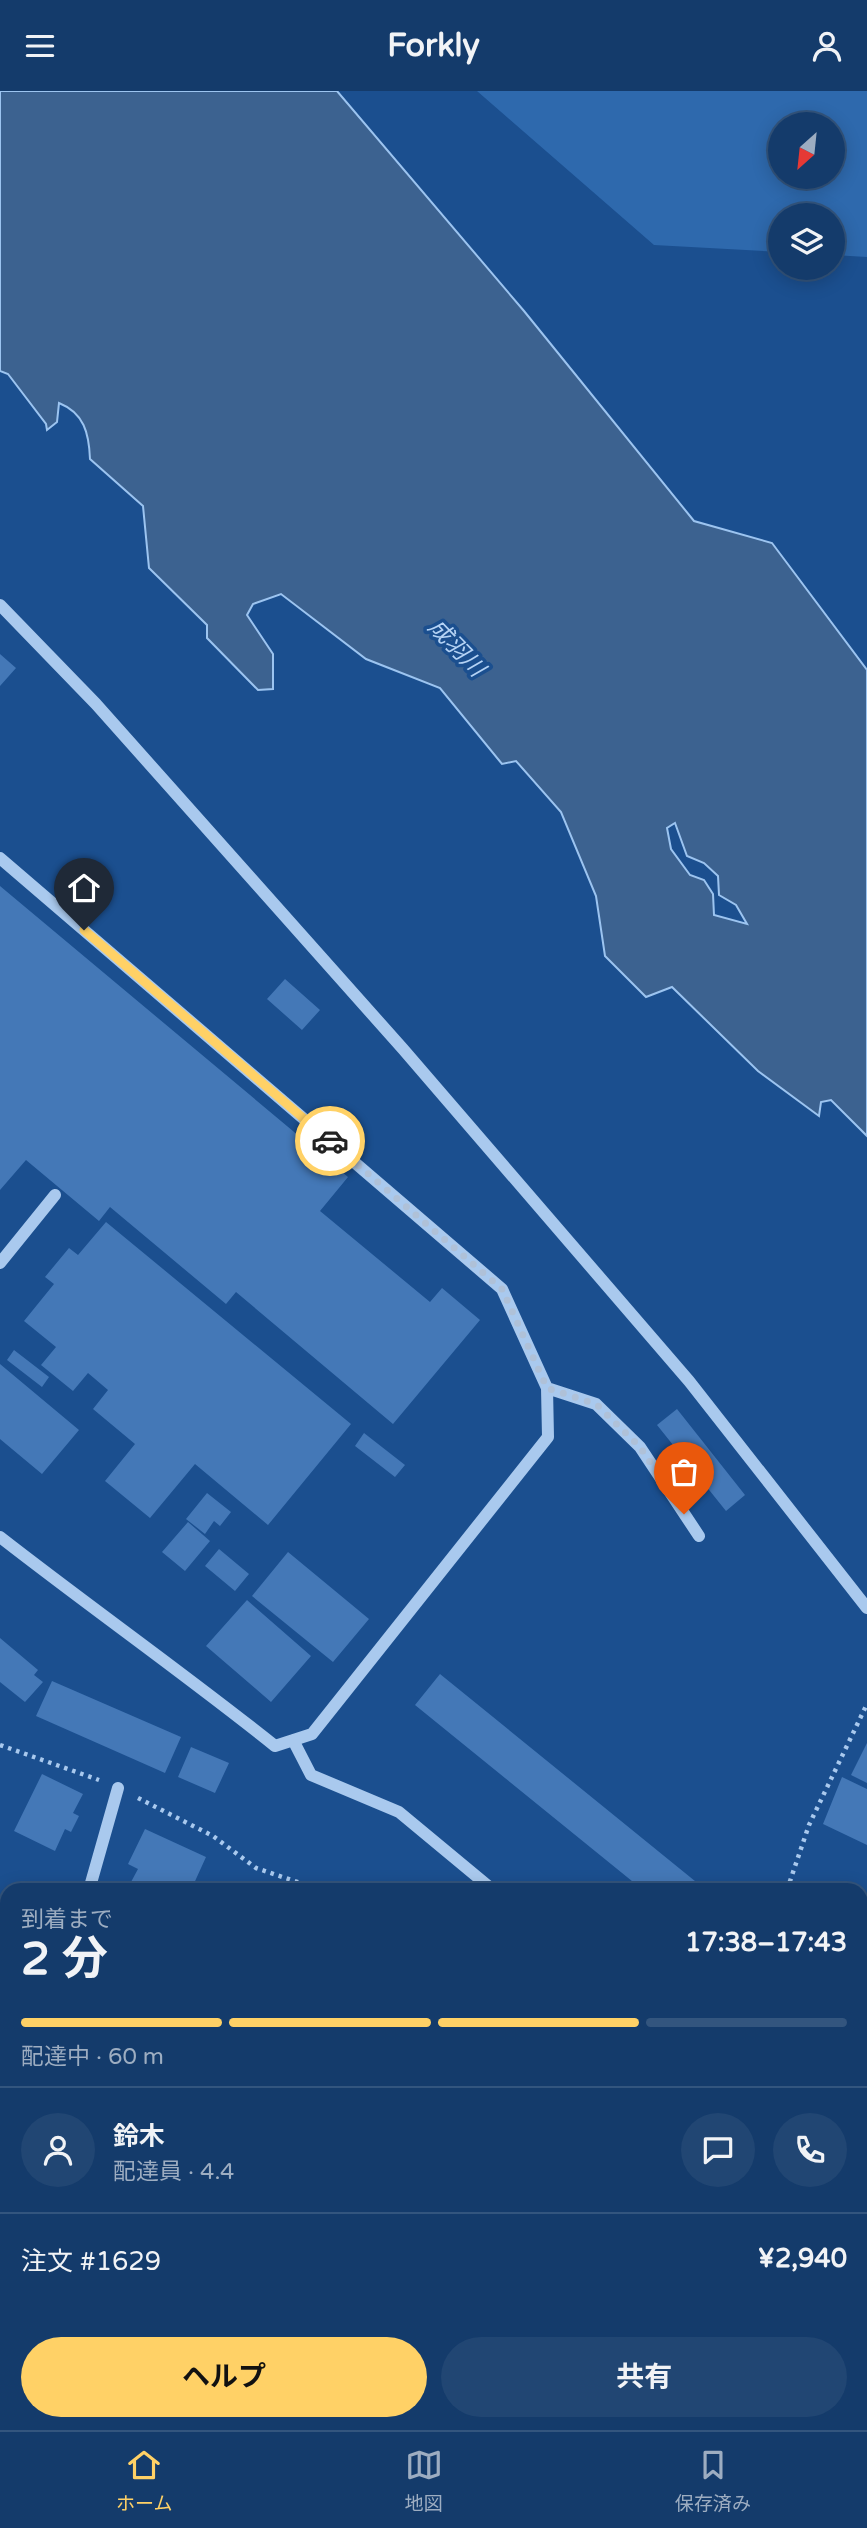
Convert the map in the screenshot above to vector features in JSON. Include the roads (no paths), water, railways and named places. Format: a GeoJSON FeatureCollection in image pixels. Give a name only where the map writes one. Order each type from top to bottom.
{"type":"FeatureCollection","features":[{"type":"Feature","properties":{"kind":"street"},"geometry":{"type":"LineString","coordinates":[[0,605],[96,704],[421,1070],[689,1381],[867,1608]]}},
{"type":"Feature","properties":{"kind":"street"},"geometry":{"type":"LineString","coordinates":[[0,858],[502,1289],[547,1388],[548,1437],[312,1734],[275,1746],[178,1668],[0,1537]]}},
{"type":"Feature","properties":{"kind":"street"},"geometry":{"type":"LineString","coordinates":[[0,1263],[55,1195]]}},
{"type":"Feature","properties":{"kind":"street"},"geometry":{"type":"LineString","coordinates":[[547,1388],[596,1404],[640,1447],[699,1536]]}},
{"type":"Feature","properties":{"kind":"street"},"geometry":{"type":"LineString","coordinates":[[293,1740],[311,1775],[399,1812],[485,1883]]}},
{"type":"Feature","properties":{"kind":"street"},"geometry":{"type":"LineString","coordinates":[[91,1883],[118,1788]]}},
{"type":"Feature","properties":{"kind":"water","name":"成羽川"},"geometry":{"type":"Polygon","coordinates":[[[0,91],[337,91],[524,311],[694,521],[772,543],[867,670],[867,1136],[831,1100],[821,1102],[819,1116],[758,1071],[672,987],[646,997],[605,956],[596,896],[561,812],[516,761],[502,764],[440,688],[366,659],[281,594],[253,604],[247,615],[273,654],[273,689],[258,690],[207,638],[207,625],[149,568],[143,506],[90,459],[86,432],[80,418],[59,403],[57,422],[47,430],[46,424],[8,374],[0,371],[0,91]],[[675,823],[667,828],[671,849],[690,875],[704,880],[713,894],[714,915],[747,924],[736,905],[719,895],[718,876],[704,863],[687,856],[675,823]]]}}]}
